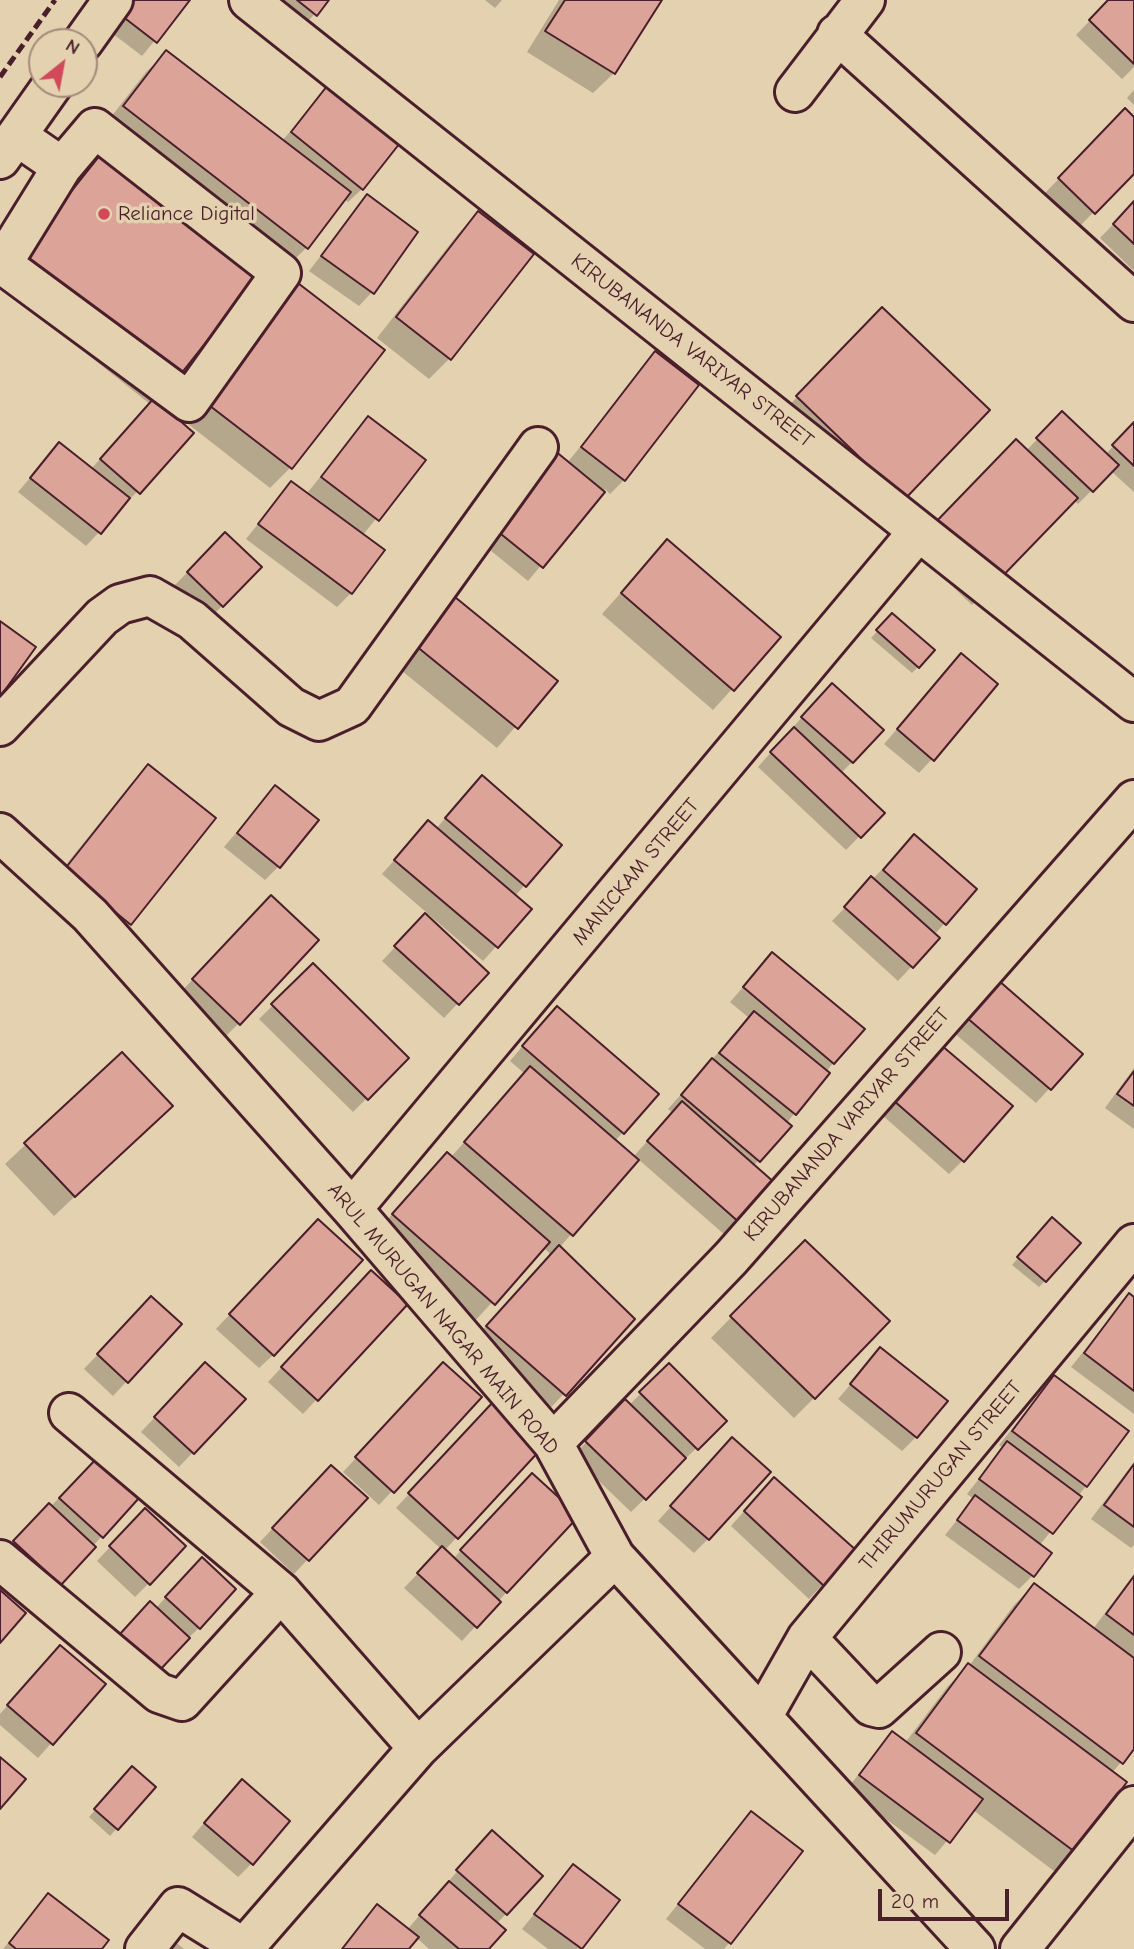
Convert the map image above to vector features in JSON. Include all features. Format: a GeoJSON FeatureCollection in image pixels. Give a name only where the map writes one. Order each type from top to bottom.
{"type":"FeatureCollection","features":[{"type":"Feature","properties":{"kind":"street"},"geometry":{"type":"LineString","coordinates":[[93,28],[113,0]]}},
{"type":"Feature","properties":{"kind":"street","name":"KIRUBANANDA VARIYAR STREET"},"geometry":{"type":"LineString","coordinates":[[249,0],[917,533],[1134,702]]}},
{"type":"Feature","properties":{"kind":"street"},"geometry":{"type":"LineString","coordinates":[[795,92],[865,0]]}},
{"type":"Feature","properties":{"kind":"street"},"geometry":{"type":"LineString","coordinates":[[837,34],[1134,302]]}},
{"type":"Feature","properties":{"kind":"street"},"geometry":{"type":"LineString","coordinates":[[43,98],[8,147],[62,167]]}},
{"type":"Feature","properties":{"kind":"street"},"geometry":{"type":"LineString","coordinates":[[94,128],[281,272],[189,402],[2,264],[62,167],[94,128]]}},
{"type":"Feature","properties":{"kind":"street"},"geometry":{"type":"LineString","coordinates":[[0,726],[102,617],[120,604],[150,596],[192,620],[290,707],[318,721],[352,706],[538,447]]}},
{"type":"Feature","properties":{"kind":"street","name":"MANICKAM STREET"},"geometry":{"type":"LineString","coordinates":[[352,1209],[917,533]]}},
{"type":"Feature","properties":{"kind":"street","name":"KIRUBANANDA VARIYAR STREET"},"geometry":{"type":"LineString","coordinates":[[553,1443],[730,1258],[1134,800]]}},
{"type":"Feature","properties":{"kind":"street","name":"ARUL MURUGAN NAGAR MAIN ROAD"},"geometry":{"type":"LineString","coordinates":[[0,833],[90,915],[352,1209],[553,1443],[615,1557],[975,1949]]}},
{"type":"Feature","properties":{"kind":"street","name":"THIRUMURUGAN STREET"},"geometry":{"type":"LineString","coordinates":[[762,1717],[807,1638],[1134,1244]]}},
{"type":"Feature","properties":{"kind":"street"},"geometry":{"type":"LineString","coordinates":[[69,1413],[281,1592],[418,1748]]}},
{"type":"Feature","properties":{"kind":"street"},"geometry":{"type":"LineString","coordinates":[[145,1949],[178,1907],[244,1949],[418,1748],[615,1557]]}},
{"type":"Feature","properties":{"kind":"street"},"geometry":{"type":"LineString","coordinates":[[0,1560],[159,1693],[182,1701],[281,1592]]}},
{"type":"Feature","properties":{"kind":"street"},"geometry":{"type":"LineString","coordinates":[[807,1638],[871,1706],[879,1708],[941,1652]]}},
{"type":"Feature","properties":{"kind":"street"},"geometry":{"type":"LineString","coordinates":[[1020,1949],[1134,1806]]}},
{"type":"Feature","properties":{"kind":"building"},"geometry":{"type":"Polygon","coordinates":[[[120,0],[190,0],[157,43],[113,9],[120,0]]]}},
{"type":"Feature","properties":{"kind":"building"},"geometry":{"type":"Polygon","coordinates":[[[297,0],[329,0],[317,16],[297,0]]]}},
{"type":"Feature","properties":{"kind":"building"},"geometry":{"type":"Polygon","coordinates":[[[565,0],[662,0],[615,74],[545,31],[565,0]]]}},
{"type":"Feature","properties":{"kind":"building"},"geometry":{"type":"Polygon","coordinates":[[[1108,0],[1134,0],[1134,64],[1089,20],[1108,0]]]}},
{"type":"Feature","properties":{"kind":"building"},"geometry":{"type":"Polygon","coordinates":[[[166,50],[351,192],[308,249],[123,106],[166,50]]]}},
{"type":"Feature","properties":{"kind":"building"},"geometry":{"type":"Polygon","coordinates":[[[327,86],[400,143],[363,190],[291,132],[327,86]]]}},
{"type":"Feature","properties":{"kind":"building"},"geometry":{"type":"Polygon","coordinates":[[[1125,108],[1134,117],[1134,174],[1095,214],[1058,178],[1125,108]]]}},
{"type":"Feature","properties":{"kind":"building"},"geometry":{"type":"Polygon","coordinates":[[[101,154],[257,278],[176,380],[20,256],[101,154]]]}},
{"type":"Feature","properties":{"kind":"building"},"geometry":{"type":"Polygon","coordinates":[[[367,194],[418,232],[374,294],[321,256],[367,194]]]}},
{"type":"Feature","properties":{"kind":"building"},"geometry":{"type":"Polygon","coordinates":[[[1134,201],[1134,244],[1113,224],[1134,201]]]}},
{"type":"Feature","properties":{"kind":"building"},"geometry":{"type":"Polygon","coordinates":[[[478,211],[534,254],[451,360],[396,317],[478,211]]]}},
{"type":"Feature","properties":{"kind":"building"},"geometry":{"type":"Polygon","coordinates":[[[294,280],[385,350],[292,469],[201,399],[294,280]]]}},
{"type":"Feature","properties":{"kind":"building"},"geometry":{"type":"Polygon","coordinates":[[[882,307],[990,410],[904,500],[796,396],[882,307]]]}},
{"type":"Feature","properties":{"kind":"building"},"geometry":{"type":"Polygon","coordinates":[[[655,351],[699,385],[625,481],[581,447],[655,351]]]}},
{"type":"Feature","properties":{"kind":"building"},"geometry":{"type":"Polygon","coordinates":[[[154,398],[194,433],[140,494],[100,459],[154,398]]]}},
{"type":"Feature","properties":{"kind":"building"},"geometry":{"type":"Polygon","coordinates":[[[1062,411],[1119,465],[1093,492],[1036,438],[1062,411]]]}},
{"type":"Feature","properties":{"kind":"building"},"geometry":{"type":"Polygon","coordinates":[[[368,416],[426,460],[379,521],[321,477],[368,416]]]}},
{"type":"Feature","properties":{"kind":"building"},"geometry":{"type":"Polygon","coordinates":[[[1134,422],[1134,466],[1112,445],[1134,422]]]}},
{"type":"Feature","properties":{"kind":"building"},"geometry":{"type":"Polygon","coordinates":[[[1016,439],[1078,498],[993,586],[931,527],[1016,439]]]}},
{"type":"Feature","properties":{"kind":"building"},"geometry":{"type":"Polygon","coordinates":[[[59,442],[130,498],[101,534],[30,478],[59,442]]]}},
{"type":"Feature","properties":{"kind":"building"},"geometry":{"type":"Polygon","coordinates":[[[554,450],[605,492],[543,568],[491,526],[554,450]]]}},
{"type":"Feature","properties":{"kind":"building"},"geometry":{"type":"Polygon","coordinates":[[[291,481],[385,550],[352,594],[258,524],[291,481]]]}},
{"type":"Feature","properties":{"kind":"building"},"geometry":{"type":"Polygon","coordinates":[[[225,532],[262,567],[223,607],[187,572],[225,532]]]}},
{"type":"Feature","properties":{"kind":"building"},"geometry":{"type":"Polygon","coordinates":[[[667,539],[781,637],[734,691],[621,593],[667,539]]]}},
{"type":"Feature","properties":{"kind":"building"},"geometry":{"type":"Polygon","coordinates":[[[450,593],[558,681],[518,729],[410,641],[450,593]]]}},
{"type":"Feature","properties":{"kind":"building"},"geometry":{"type":"Polygon","coordinates":[[[892,613],[935,650],[919,668],[876,630],[892,613]]]}},
{"type":"Feature","properties":{"kind":"building"},"geometry":{"type":"Polygon","coordinates":[[[0,621],[36,647],[0,697],[0,621]]]}},
{"type":"Feature","properties":{"kind":"building"},"geometry":{"type":"Polygon","coordinates":[[[961,653],[998,684],[934,761],[897,729],[961,653]]]}},
{"type":"Feature","properties":{"kind":"building"},"geometry":{"type":"Polygon","coordinates":[[[832,683],[884,730],[853,763],[801,717],[832,683]]]}},
{"type":"Feature","properties":{"kind":"building"},"geometry":{"type":"Polygon","coordinates":[[[794,727],[885,813],[861,838],[770,752],[794,727]]]}},
{"type":"Feature","properties":{"kind":"building"},"geometry":{"type":"Polygon","coordinates":[[[148,764],[216,818],[131,925],[64,870],[148,764]]]}},
{"type":"Feature","properties":{"kind":"building"},"geometry":{"type":"Polygon","coordinates":[[[482,775],[562,845],[526,887],[445,818],[482,775]]]}},
{"type":"Feature","properties":{"kind":"building"},"geometry":{"type":"Polygon","coordinates":[[[275,785],[319,820],[280,868],[237,833],[275,785]]]}},
{"type":"Feature","properties":{"kind":"building"},"geometry":{"type":"Polygon","coordinates":[[[428,820],[532,909],[498,948],[394,860],[428,820]]]}},
{"type":"Feature","properties":{"kind":"building"},"geometry":{"type":"Polygon","coordinates":[[[914,834],[977,889],[946,925],[883,870],[914,834]]]}},
{"type":"Feature","properties":{"kind":"building"},"geometry":{"type":"Polygon","coordinates":[[[871,876],[940,938],[913,968],[844,907],[871,876]]]}},
{"type":"Feature","properties":{"kind":"building"},"geometry":{"type":"Polygon","coordinates":[[[271,895],[319,940],[240,1025],[192,979],[271,895]]]}},
{"type":"Feature","properties":{"kind":"building"},"geometry":{"type":"Polygon","coordinates":[[[425,913],[489,973],[459,1005],[394,946],[425,913]]]}},
{"type":"Feature","properties":{"kind":"building"},"geometry":{"type":"Polygon","coordinates":[[[772,952],[865,1029],[834,1064],[743,987],[772,952]]]}},
{"type":"Feature","properties":{"kind":"building"},"geometry":{"type":"Polygon","coordinates":[[[313,963],[409,1058],[368,1100],[271,1004],[313,963]]]}},
{"type":"Feature","properties":{"kind":"building"},"geometry":{"type":"Polygon","coordinates":[[[998,980],[1083,1054],[1051,1090],[966,1017],[998,980]]]}},
{"type":"Feature","properties":{"kind":"building"},"geometry":{"type":"Polygon","coordinates":[[[557,1006],[659,1094],[624,1134],[522,1046],[557,1006]]]}},
{"type":"Feature","properties":{"kind":"building"},"geometry":{"type":"Polygon","coordinates":[[[754,1011],[830,1073],[796,1115],[719,1053],[754,1011]]]}},
{"type":"Feature","properties":{"kind":"building"},"geometry":{"type":"Polygon","coordinates":[[[941,1045],[1013,1106],[964,1162],[893,1100],[941,1045]]]}},
{"type":"Feature","properties":{"kind":"building"},"geometry":{"type":"Polygon","coordinates":[[[122,1052],[173,1106],[75,1197],[24,1143],[122,1052]]]}},
{"type":"Feature","properties":{"kind":"building"},"geometry":{"type":"Polygon","coordinates":[[[712,1058],[792,1126],[760,1162],[681,1095],[712,1058]]]}},
{"type":"Feature","properties":{"kind":"building"},"geometry":{"type":"Polygon","coordinates":[[[530,1066],[639,1160],[573,1236],[464,1142],[530,1066]]]}},
{"type":"Feature","properties":{"kind":"building"},"geometry":{"type":"Polygon","coordinates":[[[1134,1071],[1134,1106],[1117,1094],[1134,1071]]]}},
{"type":"Feature","properties":{"kind":"building"},"geometry":{"type":"Polygon","coordinates":[[[682,1101],[776,1184],[741,1224],[647,1141],[682,1101]]]}},
{"type":"Feature","properties":{"kind":"building"},"geometry":{"type":"Polygon","coordinates":[[[447,1152],[550,1242],[495,1305],[392,1214],[447,1152]]]}},
{"type":"Feature","properties":{"kind":"building"},"geometry":{"type":"Polygon","coordinates":[[[1052,1217],[1081,1243],[1046,1282],[1017,1257],[1052,1217]]]}},
{"type":"Feature","properties":{"kind":"building"},"geometry":{"type":"Polygon","coordinates":[[[318,1219],[363,1260],[274,1356],[229,1314],[318,1219]]]}},
{"type":"Feature","properties":{"kind":"building"},"geometry":{"type":"Polygon","coordinates":[[[805,1240],[890,1321],[815,1399],[730,1316],[805,1240]]]}},
{"type":"Feature","properties":{"kind":"building"},"geometry":{"type":"Polygon","coordinates":[[[559,1245],[635,1319],[566,1396],[486,1326],[559,1245]]]}},
{"type":"Feature","properties":{"kind":"building"},"geometry":{"type":"Polygon","coordinates":[[[371,1270],[408,1304],[318,1401],[281,1367],[371,1270]]]}},
{"type":"Feature","properties":{"kind":"building"},"geometry":{"type":"Polygon","coordinates":[[[1129,1293],[1134,1297],[1134,1391],[1084,1353],[1129,1293]]]}},
{"type":"Feature","properties":{"kind":"building"},"geometry":{"type":"Polygon","coordinates":[[[151,1296],[182,1324],[128,1383],[97,1354],[151,1296]]]}},
{"type":"Feature","properties":{"kind":"building"},"geometry":{"type":"Polygon","coordinates":[[[880,1347],[948,1401],[917,1438],[850,1384],[880,1347]]]}},
{"type":"Feature","properties":{"kind":"building"},"geometry":{"type":"Polygon","coordinates":[[[205,1362],[246,1399],[194,1454],[154,1417],[205,1362]]]}},
{"type":"Feature","properties":{"kind":"building"},"geometry":{"type":"Polygon","coordinates":[[[443,1362],[482,1397],[394,1493],[355,1457],[443,1362]]]}},
{"type":"Feature","properties":{"kind":"building"},"geometry":{"type":"Polygon","coordinates":[[[669,1363],[727,1421],[698,1450],[639,1392],[669,1363]]]}},
{"type":"Feature","properties":{"kind":"building"},"geometry":{"type":"Polygon","coordinates":[[[1054,1375],[1129,1431],[1087,1487],[1012,1431],[1054,1375]]]}},
{"type":"Feature","properties":{"kind":"building"},"geometry":{"type":"Polygon","coordinates":[[[625,1399],[686,1458],[646,1500],[585,1441],[625,1399]]]}},
{"type":"Feature","properties":{"kind":"building"},"geometry":{"type":"Polygon","coordinates":[[[493,1402],[542,1448],[458,1539],[408,1493],[493,1402]]]}},
{"type":"Feature","properties":{"kind":"building"},"geometry":{"type":"Polygon","coordinates":[[[732,1437],[771,1472],[709,1540],[670,1506],[732,1437]]]}},
{"type":"Feature","properties":{"kind":"building"},"geometry":{"type":"Polygon","coordinates":[[[1007,1441],[1082,1497],[1053,1534],[979,1479],[1007,1441]]]}},
{"type":"Feature","properties":{"kind":"building"},"geometry":{"type":"Polygon","coordinates":[[[97,1458],[139,1498],[103,1538],[59,1498],[97,1458]]]}},
{"type":"Feature","properties":{"kind":"building"},"geometry":{"type":"Polygon","coordinates":[[[1134,1464],[1134,1527],[1104,1505],[1134,1464]]]}},
{"type":"Feature","properties":{"kind":"building"},"geometry":{"type":"Polygon","coordinates":[[[331,1465],[368,1498],[309,1561],[272,1528],[331,1465]]]}},
{"type":"Feature","properties":{"kind":"building"},"geometry":{"type":"Polygon","coordinates":[[[532,1473],[579,1516],[507,1593],[460,1550],[532,1473]]]}},
{"type":"Feature","properties":{"kind":"building"},"geometry":{"type":"Polygon","coordinates":[[[774,1477],[857,1551],[824,1586],[744,1511],[774,1477]]]}},
{"type":"Feature","properties":{"kind":"building"},"geometry":{"type":"Polygon","coordinates":[[[975,1495],[1052,1553],[1034,1577],[957,1520],[975,1495]]]}},
{"type":"Feature","properties":{"kind":"building"},"geometry":{"type":"Polygon","coordinates":[[[49,1503],[96,1547],[61,1585],[13,1541],[49,1503]]]}},
{"type":"Feature","properties":{"kind":"building"},"geometry":{"type":"Polygon","coordinates":[[[145,1508],[186,1546],[150,1585],[109,1546],[145,1508]]]}},
{"type":"Feature","properties":{"kind":"building"},"geometry":{"type":"Polygon","coordinates":[[[442,1546],[501,1602],[477,1628],[417,1573],[442,1546]]]}},
{"type":"Feature","properties":{"kind":"building"},"geometry":{"type":"Polygon","coordinates":[[[202,1557],[236,1589],[200,1629],[165,1597],[202,1557]]]}},
{"type":"Feature","properties":{"kind":"building"},"geometry":{"type":"Polygon","coordinates":[[[1134,1576],[1134,1635],[1106,1614],[1134,1576]]]}},
{"type":"Feature","properties":{"kind":"building"},"geometry":{"type":"Polygon","coordinates":[[[1034,1583],[1134,1658],[1134,1749],[1123,1764],[979,1656],[1034,1583]]]}},
{"type":"Feature","properties":{"kind":"building"},"geometry":{"type":"Polygon","coordinates":[[[0,1590],[26,1613],[0,1643],[0,1590]]]}},
{"type":"Feature","properties":{"kind":"building"},"geometry":{"type":"Polygon","coordinates":[[[150,1601],[190,1638],[159,1671],[120,1634],[150,1601]]]}},
{"type":"Feature","properties":{"kind":"building"},"geometry":{"type":"Polygon","coordinates":[[[60,1645],[106,1684],[53,1745],[7,1705],[60,1645]]]}},
{"type":"Feature","properties":{"kind":"building"},"geometry":{"type":"Polygon","coordinates":[[[968,1663],[1127,1782],[1075,1852],[916,1733],[968,1663]]]}},
{"type":"Feature","properties":{"kind":"building"},"geometry":{"type":"Polygon","coordinates":[[[892,1731],[983,1799],[950,1843],[859,1775],[892,1731]]]}},
{"type":"Feature","properties":{"kind":"building"},"geometry":{"type":"Polygon","coordinates":[[[0,1757],[26,1779],[0,1809],[0,1757]]]}},
{"type":"Feature","properties":{"kind":"building"},"geometry":{"type":"Polygon","coordinates":[[[132,1766],[156,1787],[118,1830],[94,1809],[132,1766]]]}},
{"type":"Feature","properties":{"kind":"building"},"geometry":{"type":"Polygon","coordinates":[[[242,1779],[290,1821],[253,1865],[204,1823],[242,1779]]]}},
{"type":"Feature","properties":{"kind":"building"},"geometry":{"type":"Polygon","coordinates":[[[751,1811],[803,1851],[731,1944],[678,1904],[751,1811]]]}},
{"type":"Feature","properties":{"kind":"building"},"geometry":{"type":"Polygon","coordinates":[[[492,1830],[543,1876],[507,1915],[456,1870],[492,1830]]]}},
{"type":"Feature","properties":{"kind":"building"},"geometry":{"type":"Polygon","coordinates":[[[573,1864],[620,1900],[582,1949],[534,1914],[573,1864]]]}},
{"type":"Feature","properties":{"kind":"building"},"geometry":{"type":"Polygon","coordinates":[[[449,1881],[506,1930],[489,1949],[459,1949],[419,1915],[449,1881]]]}},
{"type":"Feature","properties":{"kind":"building"},"geometry":{"type":"Polygon","coordinates":[[[48,1893],[109,1940],[102,1949],[16,1949],[9,1943],[48,1893]]]}},
{"type":"Feature","properties":{"kind":"building"},"geometry":{"type":"Polygon","coordinates":[[[377,1904],[419,1937],[409,1949],[342,1949],[377,1904]]]}},
{"type":"Feature","properties":{"kind":"railway"},"geometry":{"type":"LineString","coordinates":[[0,77],[55,0]]}},
{"type":"Feature","properties":{"kind":"place","name":"Reliance Digital"},"geometry":{"type":"Point","coordinates":[104,214]}}]}
